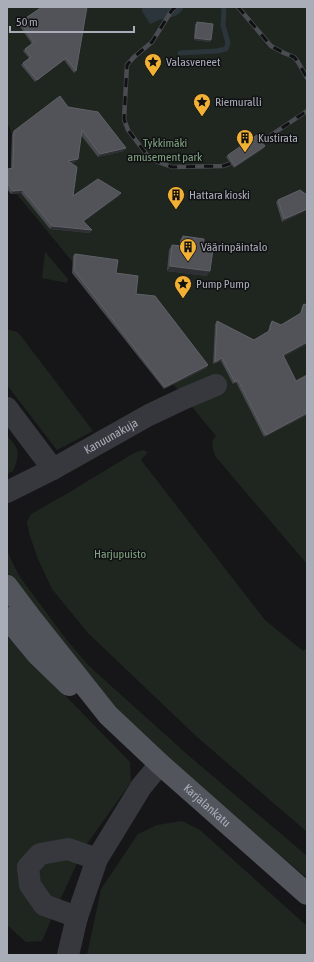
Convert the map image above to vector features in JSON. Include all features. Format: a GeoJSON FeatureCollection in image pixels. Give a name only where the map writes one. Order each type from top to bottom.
{"type":"FeatureCollection","features":[{"type":"Feature","properties":{"kind":"main road","name":"Karjalankatu"},"geometry":{"type":"LineString","coordinates":[[7,586],[108,715],[160,764],[307,894]]}},
{"type":"Feature","properties":{"kind":"main road","name":"Karjalankatu"},"geometry":{"type":"LineString","coordinates":[[7,618],[38,654],[82,698],[108,715]]}},
{"type":"Feature","properties":{"kind":"street","name":"Kanuunakuja"},"geometry":{"type":"LineString","coordinates":[[7,492],[53,469],[149,415],[216,385]]}},
{"type":"Feature","properties":{"kind":"street"},"geometry":{"type":"LineString","coordinates":[[7,408],[53,469]]}},
{"type":"Feature","properties":{"kind":"street"},"geometry":{"type":"LineString","coordinates":[[68,955],[77,917],[96,859],[141,787],[160,764]]}},
{"type":"Feature","properties":{"kind":"street"},"geometry":{"type":"LineString","coordinates":[[77,917],[44,905],[30,885],[28,867],[40,854],[68,849],[96,859]]}},
{"type":"Feature","properties":{"kind":"green space","name":"Tykkimäki amusement park"},"geometry":{"type":"Polygon","coordinates":[[[7,7],[307,7],[307,564],[215,456],[213,440],[216,436],[10,186],[12,134],[7,122],[7,7]]]}},
{"type":"Feature","properties":{"kind":"green space"},"geometry":{"type":"Polygon","coordinates":[[[45,252],[68,279],[67,283],[42,278],[45,252]]]}},
{"type":"Feature","properties":{"kind":"green space"},"geometry":{"type":"Polygon","coordinates":[[[7,329],[17,332],[21,336],[93,431],[57,450],[7,385],[7,329]]]}},
{"type":"Feature","properties":{"kind":"green space"},"geometry":{"type":"Polygon","coordinates":[[[7,436],[16,448],[18,456],[13,471],[7,474],[7,436]]]}},
{"type":"Feature","properties":{"kind":"green space","name":"Harjupuisto"},"geometry":{"type":"Polygon","coordinates":[[[143,450],[148,452],[141,460],[265,620],[303,651],[307,648],[307,832],[196,736],[88,633],[52,589],[38,559],[29,533],[27,522],[31,514],[134,453],[143,450]]]}},
{"type":"Feature","properties":{"kind":"green space"},"geometry":{"type":"Polygon","coordinates":[[[7,549],[20,577],[66,639],[89,666],[188,755],[307,856],[307,878],[178,769],[110,706],[7,572],[7,549]]]}},
{"type":"Feature","properties":{"kind":"green space"},"geometry":{"type":"Polygon","coordinates":[[[7,636],[130,762],[131,782],[84,848],[42,941],[26,942],[7,925],[7,636]]]}},
{"type":"Feature","properties":{"kind":"green space"},"geometry":{"type":"Polygon","coordinates":[[[182,821],[200,830],[307,926],[307,955],[87,955],[101,889],[138,834],[157,825],[182,821]]]}},
{"type":"Feature","properties":{"kind":"shaded area"},"geometry":{"type":"Polygon","coordinates":[[[142,7],[184,7],[177,15],[158,20],[150,24],[142,11],[142,7]]]}},
{"type":"Feature","properties":{"kind":"building"},"geometry":{"type":"Polygon","coordinates":[[[42,7],[87,7],[76,71],[66,58],[37,80],[23,63],[31,57],[25,49],[34,42],[20,22],[42,7]]]}},
{"type":"Feature","properties":{"kind":"building"},"geometry":{"type":"Polygon","coordinates":[[[197,22],[213,24],[211,40],[195,38],[197,22]]]}},
{"type":"Feature","properties":{"kind":"building"},"geometry":{"type":"Polygon","coordinates":[[[60,96],[68,107],[98,112],[126,148],[100,154],[82,130],[78,159],[68,161],[77,167],[73,196],[98,179],[121,193],[83,221],[92,230],[52,226],[23,190],[13,191],[8,184],[8,169],[13,168],[14,131],[60,96]]]}},
{"type":"Feature","properties":{"kind":"building","name":"Kustirata"},"geometry":{"type":"Polygon","coordinates":[[[257,135],[265,146],[235,166],[228,155],[257,135]]]}},
{"type":"Feature","properties":{"kind":"building"},"geometry":{"type":"Polygon","coordinates":[[[300,190],[307,195],[307,209],[284,219],[278,200],[300,190]]]}},
{"type":"Feature","properties":{"kind":"building","name":"Väärinpäintalo"},"geometry":{"type":"Polygon","coordinates":[[[183,236],[204,239],[203,248],[213,249],[210,271],[170,266],[172,245],[182,246],[183,236]]]}},
{"type":"Feature","properties":{"kind":"building"},"geometry":{"type":"Polygon","coordinates":[[[75,254],[118,260],[116,273],[138,276],[136,294],[155,296],[208,365],[165,387],[74,270],[75,254]]]}},
{"type":"Feature","properties":{"kind":"building"},"geometry":{"type":"Polygon","coordinates":[[[304,304],[307,305],[307,342],[283,355],[296,381],[307,375],[307,413],[266,435],[238,380],[235,382],[222,358],[215,362],[217,321],[254,340],[269,331],[272,321],[281,325],[301,313],[304,304]]]}},
{"type":"Feature","properties":{"kind":"waterway"},"geometry":{"type":"LineString","coordinates":[[180,53],[217,51],[226,49],[228,43],[223,25],[223,7]]}},
{"type":"Feature","properties":{"kind":"railway"},"geometry":{"type":"LineString","coordinates":[[176,7],[172,10],[152,42],[127,65],[124,119],[128,130],[147,155],[158,162],[172,167],[223,166],[239,157]]}},
{"type":"Feature","properties":{"kind":"railway"},"geometry":{"type":"LineString","coordinates":[[238,7],[271,46],[294,57],[307,78]]}},
{"type":"Feature","properties":{"kind":"railway"},"geometry":{"type":"LineString","coordinates":[[252,148],[307,111]]}},
{"type":"Feature","properties":{"kind":"place","name":"Valasveneet"},"geometry":{"type":"Point","coordinates":[153,77]}},
{"type":"Feature","properties":{"kind":"place","name":"Riemuralli"},"geometry":{"type":"Point","coordinates":[202,117]}},
{"type":"Feature","properties":{"kind":"place","name":"Kustirata"},"geometry":{"type":"Point","coordinates":[245,153]}},
{"type":"Feature","properties":{"kind":"place","name":"Hattara kioski"},"geometry":{"type":"Point","coordinates":[176,210]}},
{"type":"Feature","properties":{"kind":"place","name":"Väärinpäintalo"},"geometry":{"type":"Point","coordinates":[188,262]}},
{"type":"Feature","properties":{"kind":"place","name":"Pump Pump"},"geometry":{"type":"Point","coordinates":[183,299]}}]}
